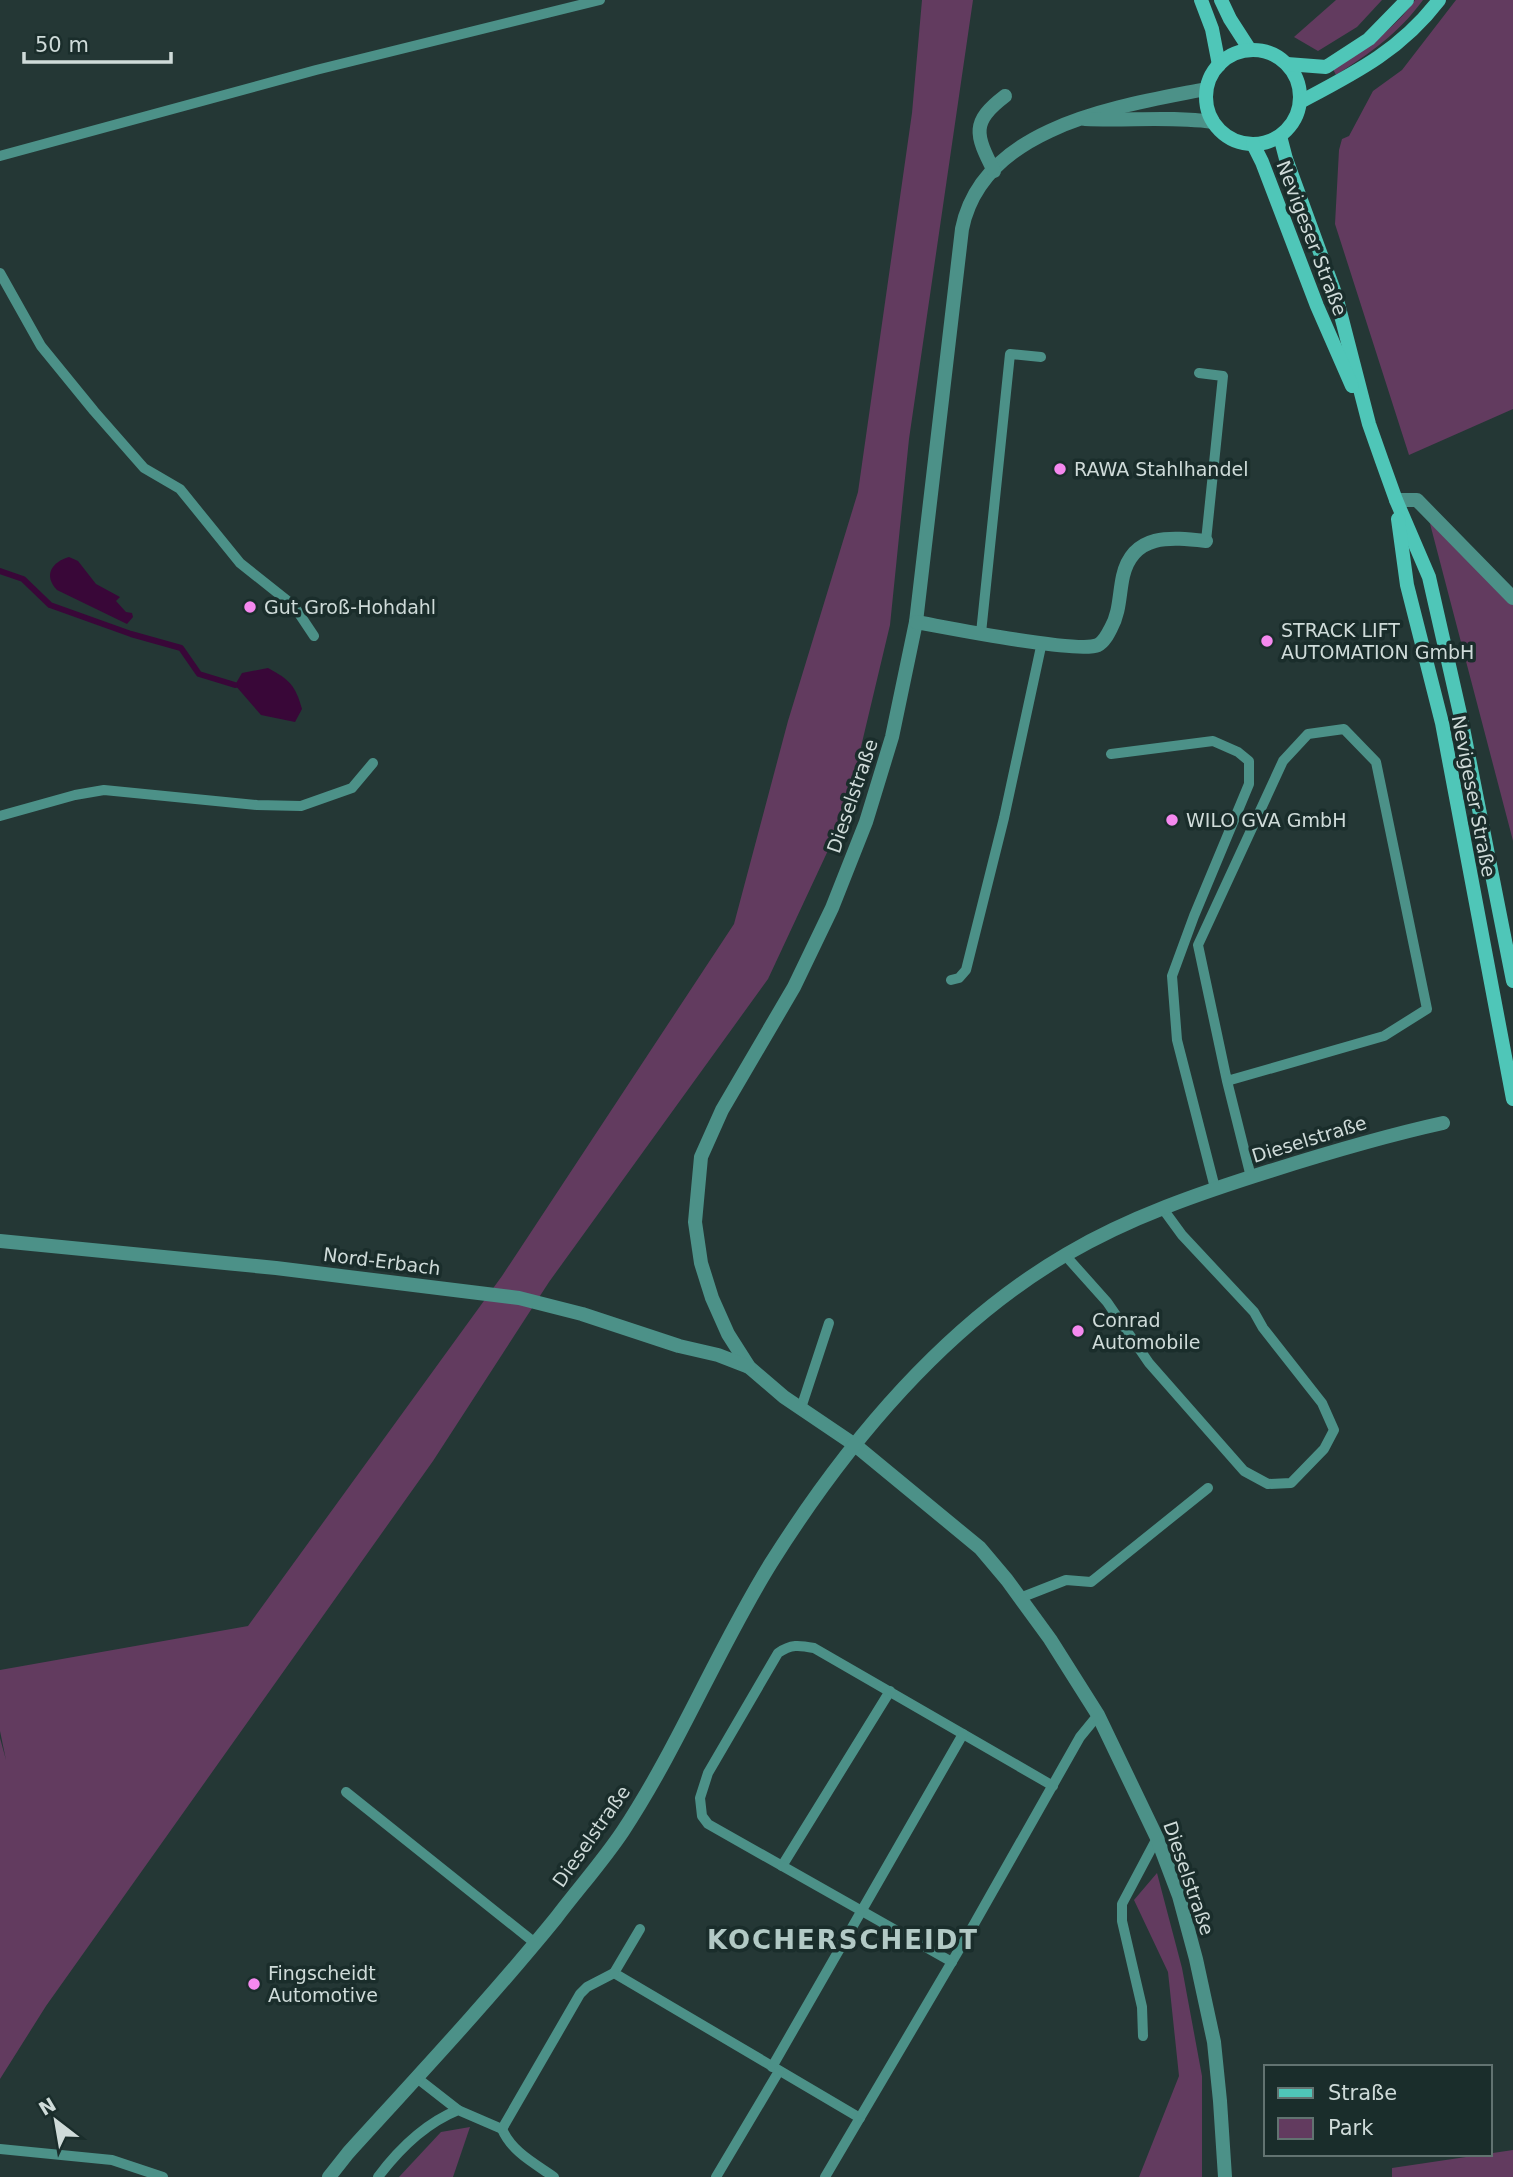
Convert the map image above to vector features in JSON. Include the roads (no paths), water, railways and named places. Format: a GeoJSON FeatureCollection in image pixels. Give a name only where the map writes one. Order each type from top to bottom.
{"type":"FeatureCollection","features":[{"type":"Feature","properties":{"kind":"main road"},"geometry":{"type":"LineString","coordinates":[[1201,0],[1212,29],[1219,65]]}},
{"type":"Feature","properties":{"kind":"main road"},"geometry":{"type":"LineString","coordinates":[[1221,0],[1251,50]]}},
{"type":"Feature","properties":{"kind":"main road"},"geometry":{"type":"LineString","coordinates":[[1287,64],[1326,67],[1369,39],[1408,0]]}},
{"type":"Feature","properties":{"kind":"main road"},"geometry":{"type":"LineString","coordinates":[[1300,102],[1381,58],[1423,22],[1439,0]]}},
{"type":"Feature","properties":{"kind":"main road"},"geometry":{"type":"LineString","coordinates":[[1251,50],[1271,53],[1287,64],[1298,82],[1300,102],[1294,121],[1280,136],[1271,141],[1253,144],[1230,138],[1213,122],[1207,107],[1206,89],[1219,65],[1239,52],[1251,50]]}},
{"type":"Feature","properties":{"kind":"main road","name":"Nevigeser Straße"},"geometry":{"type":"LineString","coordinates":[[1280,136],[1336,296],[1369,424]]}},
{"type":"Feature","properties":{"kind":"main road","name":"Nevigeser Straße"},"geometry":{"type":"LineString","coordinates":[[1253,144],[1429,577],[1461,718],[1513,981]]}},
{"type":"Feature","properties":{"kind":"main road","name":"Nevigeser Straße"},"geometry":{"type":"LineString","coordinates":[[1396,500],[1407,585],[1442,723],[1513,1099]]}},
{"type":"Feature","properties":{"kind":"street","name":"Dieselstraße"},"geometry":{"type":"LineString","coordinates":[[1206,89],[1114,107],[1053,129],[1026,145],[994,171],[974,197],[962,229],[916,622],[892,737],[866,822],[832,908],[794,987],[722,1110],[701,1157],[695,1222],[701,1263],[712,1298],[728,1334],[750,1367],[801,1408],[855,1445],[980,1548],[1050,1639],[1098,1715],[1157,1838],[1179,1896],[1214,2042],[1225,2177]]}},
{"type":"Feature","properties":{"kind":"street"},"geometry":{"type":"LineString","coordinates":[[994,171],[978,127],[986,110],[1005,96]]}},
{"type":"Feature","properties":{"kind":"street","name":"Dieselstraße"},"geometry":{"type":"LineString","coordinates":[[1077,119],[1122,121],[1162,118],[1213,122]]}},
{"type":"Feature","properties":{"kind":"street"},"geometry":{"type":"LineString","coordinates":[[1396,500],[1417,500],[1513,598]]}},
{"type":"Feature","properties":{"kind":"street"},"geometry":{"type":"LineString","coordinates":[[916,622],[1042,642],[1097,645],[1114,623],[1124,573],[1135,552],[1151,540],[1180,538],[1206,541]]}},
{"type":"Feature","properties":{"kind":"street","name":"Dieselstraße"},"geometry":{"type":"LineString","coordinates":[[329,2177],[502,1984],[623,1831],[770,1564],[815,1497],[906,1386],[954,1339],[1009,1294],[1065,1255],[1122,1225],[1215,1188],[1375,1138],[1443,1123]]}},
{"type":"Feature","properties":{"kind":"street","name":"Nord-Erbach"},"geometry":{"type":"LineString","coordinates":[[0,1241],[276,1268],[519,1298],[582,1314],[750,1367]]}},
{"type":"Feature","properties":{"kind":"lane"},"geometry":{"type":"LineString","coordinates":[[0,156],[316,70],[600,0]]}},
{"type":"Feature","properties":{"kind":"lane"},"geometry":{"type":"LineString","coordinates":[[0,273],[41,346],[94,411],[144,468],[180,489],[240,563],[294,606],[314,636]]}},
{"type":"Feature","properties":{"kind":"lane"},"geometry":{"type":"LineString","coordinates":[[981,633],[1010,354],[1041,357]]}},
{"type":"Feature","properties":{"kind":"lane"},"geometry":{"type":"LineString","coordinates":[[1199,373],[1223,376],[1206,541]]}},
{"type":"Feature","properties":{"kind":"lane"},"geometry":{"type":"LineString","coordinates":[[951,980],[960,978],[966,970],[1004,818],[1042,642]]}},
{"type":"Feature","properties":{"kind":"lane"},"geometry":{"type":"LineString","coordinates":[[1227,1082],[1384,1036],[1427,1009],[1376,762],[1344,729],[1308,734],[1283,761],[1198,945],[1227,1082],[1251,1177]]}},
{"type":"Feature","properties":{"kind":"lane"},"geometry":{"type":"LineString","coordinates":[[1111,754],[1213,741],[1238,752],[1249,761],[1250,784],[1194,916],[1172,976],[1177,1040],[1215,1188]]}},
{"type":"Feature","properties":{"kind":"lane"},"geometry":{"type":"LineString","coordinates":[[0,816],[75,795],[104,790],[257,805],[301,806],[352,788],[373,763]]}},
{"type":"Feature","properties":{"kind":"lane"},"geometry":{"type":"LineString","coordinates":[[1065,1255],[1107,1302],[1149,1363],[1244,1471],[1268,1484],[1291,1483],[1324,1449],[1334,1430],[1322,1404],[1263,1328],[1254,1312],[1182,1235],[1163,1209]]}},
{"type":"Feature","properties":{"kind":"lane"},"geometry":{"type":"LineString","coordinates":[[801,1408],[829,1322]]}},
{"type":"Feature","properties":{"kind":"lane"},"geometry":{"type":"LineString","coordinates":[[1020,1598],[1066,1580],[1091,1582],[1208,1488]]}},
{"type":"Feature","properties":{"kind":"lane"},"geometry":{"type":"LineString","coordinates":[[953,1962],[708,1824],[702,1816],[700,1798],[708,1773],[778,1653],[789,1645],[814,1648],[1053,1786]]}},
{"type":"Feature","properties":{"kind":"lane"},"geometry":{"type":"LineString","coordinates":[[782,1866],[890,1691]]}},
{"type":"Feature","properties":{"kind":"lane"},"geometry":{"type":"LineString","coordinates":[[825,2177],[953,1962],[1080,1737],[1098,1715]]}},
{"type":"Feature","properties":{"kind":"lane"},"geometry":{"type":"LineString","coordinates":[[716,2177],[862,1910],[963,1734]]}},
{"type":"Feature","properties":{"kind":"lane"},"geometry":{"type":"LineString","coordinates":[[346,1792],[535,1943]]}},
{"type":"Feature","properties":{"kind":"lane"},"geometry":{"type":"LineString","coordinates":[[1143,2036],[1142,2007],[1122,1922],[1122,1904],[1157,1838]]}},
{"type":"Feature","properties":{"kind":"lane"},"geometry":{"type":"LineString","coordinates":[[502,2129],[580,1994],[587,1987],[614,1973],[640,1929]]}},
{"type":"Feature","properties":{"kind":"lane"},"geometry":{"type":"LineString","coordinates":[[614,1973],[860,2118]]}},
{"type":"Feature","properties":{"kind":"lane"},"geometry":{"type":"LineString","coordinates":[[416,2078],[458,2110],[502,2129],[517,2151],[554,2177]]}},
{"type":"Feature","properties":{"kind":"lane"},"geometry":{"type":"LineString","coordinates":[[378,2177],[423,2130],[458,2110]]}},
{"type":"Feature","properties":{"kind":"lane"},"geometry":{"type":"LineString","coordinates":[[0,2149],[112,2160],[163,2177]]}},
{"type":"Feature","properties":{"kind":"waterway"},"geometry":{"type":"LineString","coordinates":[[0,571],[23,579],[50,605],[131,634],[181,648],[199,674],[235,685]]}},
{"type":"Feature","properties":{"kind":"place","name":"RAWA Stahlhandel"},"geometry":{"type":"Point","coordinates":[1060,469]}},
{"type":"Feature","properties":{"kind":"place","name":"Gut Groß-Hohdahl"},"geometry":{"type":"Point","coordinates":[250,607]}},
{"type":"Feature","properties":{"kind":"place","name":"STRACK LIFT AUTOMATION GmbH"},"geometry":{"type":"Point","coordinates":[1267,641]}},
{"type":"Feature","properties":{"kind":"place","name":"WILO GVA GmbH"},"geometry":{"type":"Point","coordinates":[1172,820]}},
{"type":"Feature","properties":{"kind":"place","name":"Conrad Automobile"},"geometry":{"type":"Point","coordinates":[1078,1331]}},
{"type":"Feature","properties":{"kind":"place","name":"Fingscheidt Automotive"},"geometry":{"type":"Point","coordinates":[254,1984]}},
{"type":"Feature","properties":{"kind":"district","name":"KOCHERSCHEIDT"},"geometry":{"type":"Point","coordinates":[843,1940]}}]}
